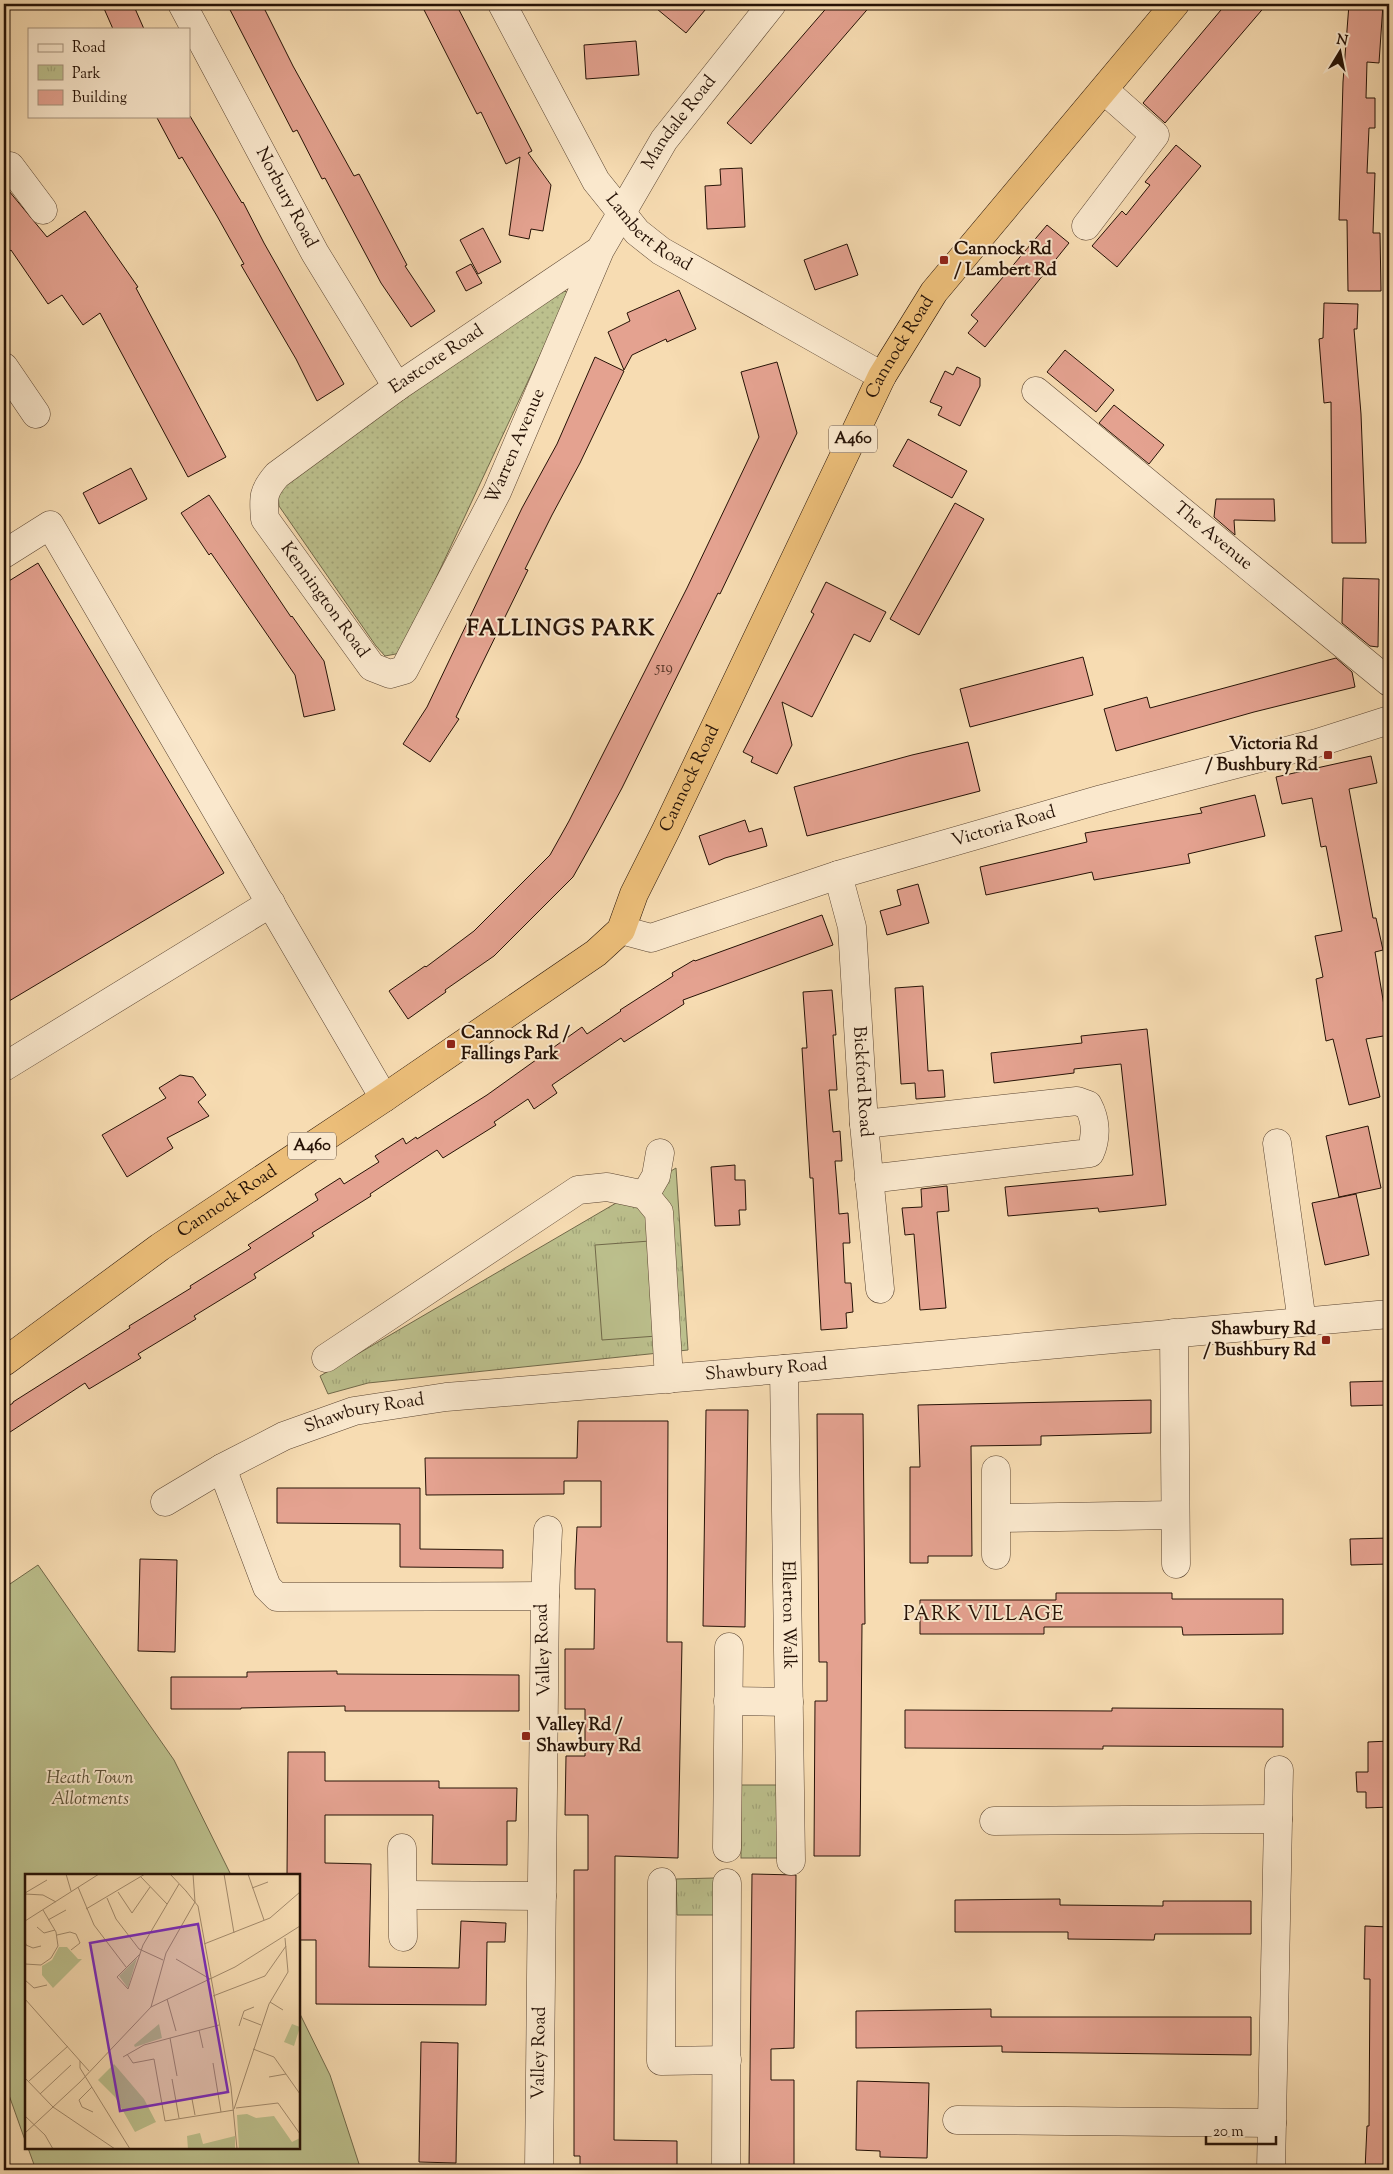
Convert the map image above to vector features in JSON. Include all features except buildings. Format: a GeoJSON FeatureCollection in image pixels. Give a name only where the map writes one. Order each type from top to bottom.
{"type":"FeatureCollection","features":[{"type":"Feature","properties":{"kind":"highway","name":"Cannock Road"},"geometry":{"type":"LineString","coordinates":[[4,1362],[160,1247],[384,1098],[596,953],[621,930],[634,894],[882,376],[934,292],[1175,4]]}},
{"type":"Feature","properties":{"kind":"street","name":"Norbury Road"},"geometry":{"type":"LineString","coordinates":[[182,4],[315,253],[397,387]]}},
{"type":"Feature","properties":{"kind":"street","name":"Lambert Road"},"geometry":{"type":"LineString","coordinates":[[502,4],[596,181],[637,232],[661,251],[882,376]]}},
{"type":"Feature","properties":{"kind":"street","name":"Mandale Road"},"geometry":{"type":"LineString","coordinates":[[600,250],[664,140],[772,4]]}},
{"type":"Feature","properties":{"kind":"street"},"geometry":{"type":"LineString","coordinates":[[1086,226],[1155,135],[1104,90]]}},
{"type":"Feature","properties":{"kind":"street"},"geometry":{"type":"LineString","coordinates":[[4,170],[10,166],[43,210]]}},
{"type":"Feature","properties":{"kind":"street","name":"Eastcote Road"},"geometry":{"type":"LineString","coordinates":[[278,475],[397,387],[600,250]]}},
{"type":"Feature","properties":{"kind":"street","name":"Warren Avenue"},"geometry":{"type":"LineString","coordinates":[[421,639],[497,492],[600,250]]}},
{"type":"Feature","properties":{"kind":"street"},"geometry":{"type":"LineString","coordinates":[[4,367],[36,414]]}},
{"type":"Feature","properties":{"kind":"street","name":"The Avenue"},"geometry":{"type":"LineString","coordinates":[[1036,391],[1389,682]]}},
{"type":"Feature","properties":{"kind":"street","name":"Kennington Road"},"geometry":{"type":"LineString","coordinates":[[278,475],[266,488],[263,503],[265,519],[372,667],[390,674],[404,670],[421,639]]}},
{"type":"Feature","properties":{"kind":"street"},"geometry":{"type":"LineString","coordinates":[[4,554],[50,525],[384,1098]]}},
{"type":"Feature","properties":{"kind":"street","name":"Victoria Road"},"geometry":{"type":"LineString","coordinates":[[621,930],[651,938],[838,875],[1102,799],[1317,743],[1389,720]]}},
{"type":"Feature","properties":{"kind":"street","name":"Bickford Road"},"geometry":{"type":"LineString","coordinates":[[838,875],[852,927],[864,1124],[880,1289]]}},
{"type":"Feature","properties":{"kind":"street"},"geometry":{"type":"LineString","coordinates":[[4,1066],[271,903]]}},
{"type":"Feature","properties":{"kind":"street"},"geometry":{"type":"LineString","coordinates":[[864,1124],[1077,1101],[1088,1105],[1092,1112],[1095,1128],[1095,1142],[1090,1152],[869,1179]]}},
{"type":"Feature","properties":{"kind":"street"},"geometry":{"type":"LineString","coordinates":[[1277,1143],[1302,1322]]}},
{"type":"Feature","properties":{"kind":"street"},"geometry":{"type":"LineString","coordinates":[[645,1195],[656,1176],[660,1153]]}},
{"type":"Feature","properties":{"kind":"street"},"geometry":{"type":"LineString","coordinates":[[326,1358],[578,1190],[607,1187],[645,1195],[659,1212],[669,1379]]}},
{"type":"Feature","properties":{"kind":"street","name":"Shawbury Road"},"geometry":{"type":"LineString","coordinates":[[165,1502],[222,1468],[284,1436],[354,1411],[446,1397],[784,1369],[1389,1314]]}},
{"type":"Feature","properties":{"kind":"street"},"geometry":{"type":"LineString","coordinates":[[1174,1334],[1176,1564]]}},
{"type":"Feature","properties":{"kind":"street","name":"Ellerton Walk"},"geometry":{"type":"LineString","coordinates":[[784,1369],[791,1861]]}},
{"type":"Feature","properties":{"kind":"street","name":"Valley Road"},"geometry":{"type":"LineString","coordinates":[[222,1468],[267,1587],[278,1597],[545,1596],[539,2170]]}},
{"type":"Feature","properties":{"kind":"street"},"geometry":{"type":"LineString","coordinates":[[996,1470],[996,1555]]}},
{"type":"Feature","properties":{"kind":"street"},"geometry":{"type":"LineString","coordinates":[[997,1518],[1175,1514]]}},
{"type":"Feature","properties":{"kind":"street"},"geometry":{"type":"LineString","coordinates":[[545,1596],[548,1530]]}},
{"type":"Feature","properties":{"kind":"street"},"geometry":{"type":"LineString","coordinates":[[727,1848],[729,1647]]}},
{"type":"Feature","properties":{"kind":"street"},"geometry":{"type":"LineString","coordinates":[[728,1701],[789,1702]]}},
{"type":"Feature","properties":{"kind":"street"},"geometry":{"type":"LineString","coordinates":[[1271,2170],[1278,1770]]}},
{"type":"Feature","properties":{"kind":"street"},"geometry":{"type":"LineString","coordinates":[[994,1820],[1278,1819]]}},
{"type":"Feature","properties":{"kind":"street"},"geometry":{"type":"LineString","coordinates":[[402,1848],[404,1895],[402,1937]]}},
{"type":"Feature","properties":{"kind":"street"},"geometry":{"type":"LineString","coordinates":[[662,1882],[662,2061],[727,2060]]}},
{"type":"Feature","properties":{"kind":"street"},"geometry":{"type":"LineString","coordinates":[[726,2170],[727,1883]]}},
{"type":"Feature","properties":{"kind":"street"},"geometry":{"type":"LineString","coordinates":[[404,1895],[542,1896]]}},
{"type":"Feature","properties":{"kind":"street"},"geometry":{"type":"LineString","coordinates":[[956,2120],[1272,2122]]}},
{"type":"Feature","properties":{"kind":"green space"},"geometry":{"type":"Polygon","coordinates":[[[558,289],[567,292],[564,304],[401,653],[385,656],[376,646],[279,506],[278,493],[287,481],[558,289]]]}},
{"type":"Feature","properties":{"kind":"green space"},"geometry":{"type":"Polygon","coordinates":[[[676,1168],[688,1350],[368,1383],[328,1394],[320,1376],[676,1168]]]}},
{"type":"Feature","properties":{"kind":"green space"},"geometry":{"type":"Polygon","coordinates":[[[650,1241],[657,1336],[602,1340],[595,1245],[650,1241]]]}},
{"type":"Feature","properties":{"kind":"green space","name":"Heath Town Allotments"},"geometry":{"type":"Polygon","coordinates":[[[38,1565],[174,1760],[231,1874],[25,1874],[25,2140],[4,2081],[4,1588],[38,1565]]]}},
{"type":"Feature","properties":{"kind":"green space"},"geometry":{"type":"Polygon","coordinates":[[[741,1785],[779,1785],[779,1858],[741,1858],[741,1785]]]}},
{"type":"Feature","properties":{"kind":"green space"},"geometry":{"type":"Polygon","coordinates":[[[714,1878],[715,1915],[677,1915],[676,1879],[714,1878]]]}},
{"type":"Feature","properties":{"kind":"green space"},"geometry":{"type":"Polygon","coordinates":[[[300,2014],[330,2075],[361,2170],[36,2170],[28,2149],[300,2149],[300,2014]]]}},
{"type":"Feature","properties":{"kind":"place","name":"Cannock Rd / Lambert Rd"},"geometry":{"type":"Point","coordinates":[944,260]}},
{"type":"Feature","properties":{"kind":"place","name":"Victoria Rd / Bushbury Rd"},"geometry":{"type":"Point","coordinates":[1328,755]}},
{"type":"Feature","properties":{"kind":"place","name":"Cannock Rd / Fallings Park"},"geometry":{"type":"Point","coordinates":[451,1044]}},
{"type":"Feature","properties":{"kind":"place","name":"Shawbury Rd / Bushbury Rd"},"geometry":{"type":"Point","coordinates":[1326,1340]}},
{"type":"Feature","properties":{"kind":"place","name":"Valley Rd / Shawbury Rd"},"geometry":{"type":"Point","coordinates":[526,1736]}},
{"type":"Feature","properties":{"kind":"district","name":"FALLINGS PARK"},"geometry":{"type":"Point","coordinates":[561,630]}},
{"type":"Feature","properties":{"kind":"district","name":"PARK VILLAGE"},"geometry":{"type":"Point","coordinates":[984,1615]}}]}
